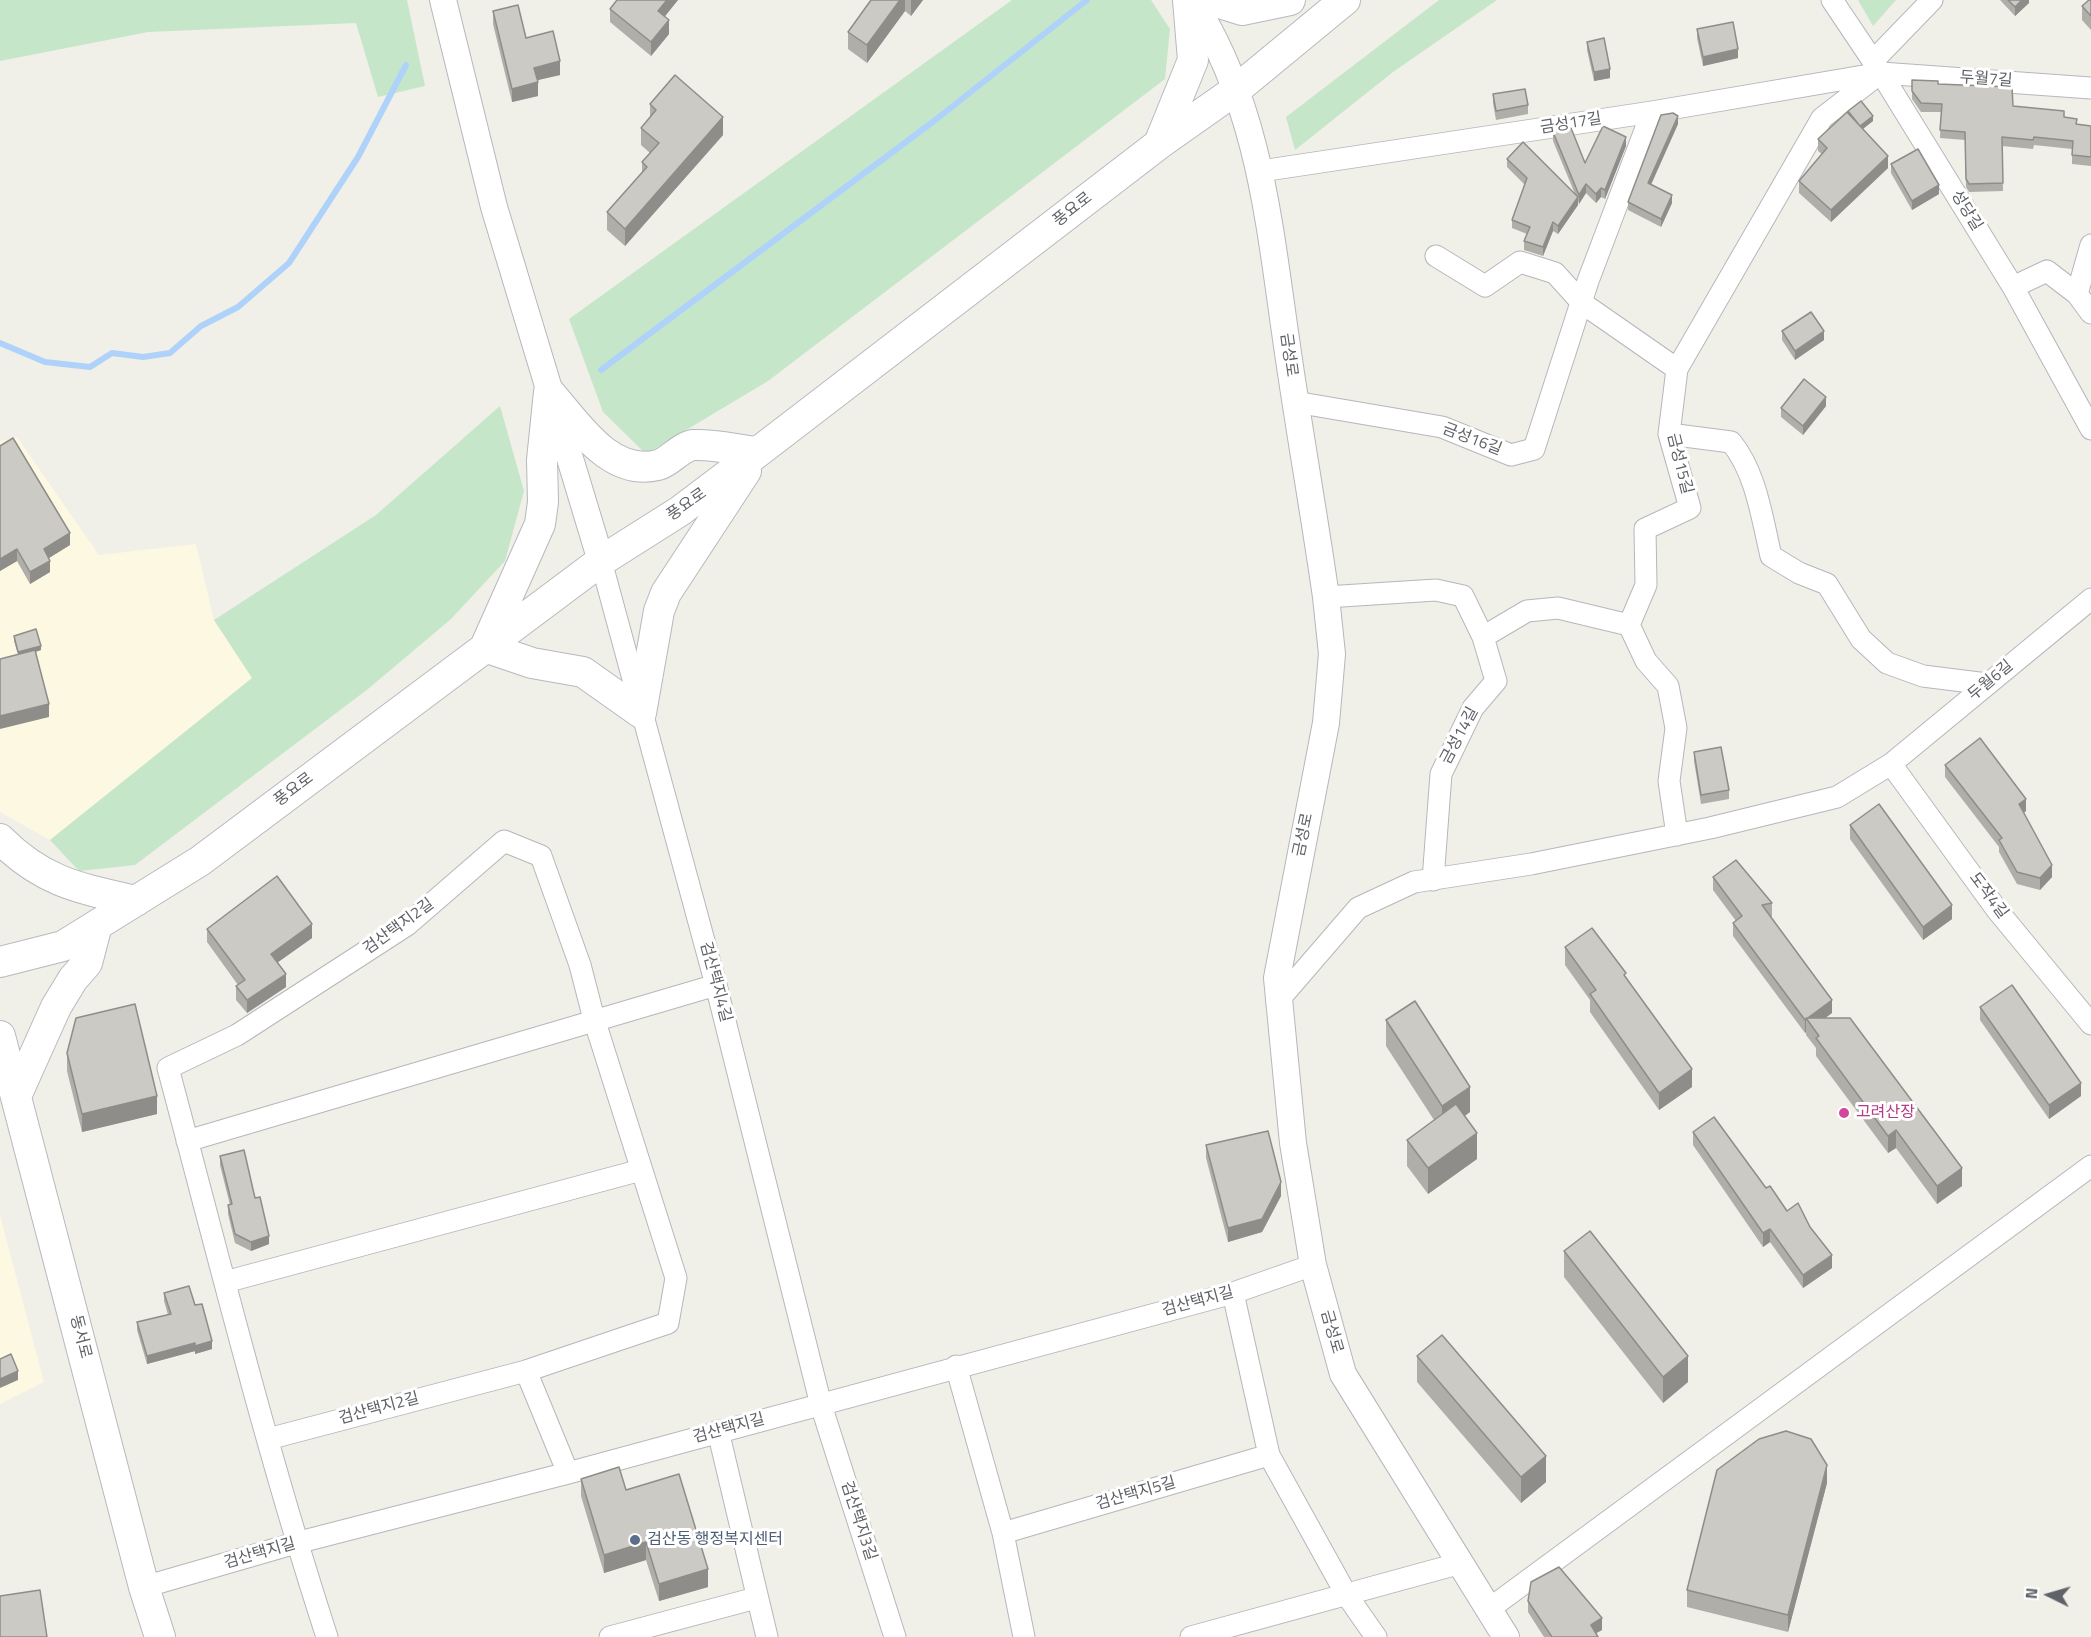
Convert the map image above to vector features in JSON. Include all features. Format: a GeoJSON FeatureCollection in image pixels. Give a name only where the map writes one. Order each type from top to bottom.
{"type":"FeatureCollection","features":[{"type":"Feature","properties":{"kind":"main road"},"geometry":{"type":"LineString","coordinates":[[1159,144],[1193,60],[1190,0]]}},
{"type":"Feature","properties":{"kind":"main road"},"geometry":{"type":"LineString","coordinates":[[1210,0],[1242,10],[1290,0]]}},
{"type":"Feature","properties":{"kind":"main road","name":"풍요로"},"geometry":{"type":"LineString","coordinates":[[0,962],[63,946],[200,861],[601,561],[680,511],[1159,144],[1237,89],[1346,0]]}},
{"type":"Feature","properties":{"kind":"main road"},"geometry":{"type":"LineString","coordinates":[[549,392],[604,453],[624,465],[643,467],[660,465],[691,445],[758,452],[666,593],[659,611],[641,713],[583,672],[532,663],[485,647],[540,524],[543,502],[542,460],[549,392]]}},
{"type":"Feature","properties":{"kind":"main road"},"geometry":{"type":"LineString","coordinates":[[0,839],[22,861],[38,871],[84,890],[136,901]]}},
{"type":"Feature","properties":{"kind":"main road"},"geometry":{"type":"LineString","coordinates":[[13,1096],[56,1007],[73,979],[87,963],[97,925]]}},
{"type":"Feature","properties":{"kind":"main road","name":"동서로"},"geometry":{"type":"LineString","coordinates":[[0,1036],[13,1096],[144,1587],[160,1637]]}},
{"type":"Feature","properties":{"kind":"street"},"geometry":{"type":"LineString","coordinates":[[443,0],[494,207],[601,561]]}},
{"type":"Feature","properties":{"kind":"street","name":"금성로"},"geometry":{"type":"LineString","coordinates":[[1190,0],[1214,35],[1237,89],[1261,171],[1326,597],[1332,654],[1326,723],[1277,978],[1277,1002],[1293,1143],[1313,1265],[1343,1374],[1506,1637]]}},
{"type":"Feature","properties":{"kind":"street","name":"성당길"},"geometry":{"type":"LineString","coordinates":[[1832,0],[1877,67],[2013,287],[2091,429]]}},
{"type":"Feature","properties":{"kind":"street","name":"금성15길"},"geometry":{"type":"LineString","coordinates":[[1629,625],[1646,585],[1645,529],[1690,508],[1669,434],[1677,369],[1822,118],[1877,67],[1932,0]]}},
{"type":"Feature","properties":{"kind":"street","name":"두월7길"},"geometry":{"type":"LineString","coordinates":[[1877,67],[2091,88]]}},
{"type":"Feature","properties":{"kind":"street","name":"금성17길"},"geometry":{"type":"LineString","coordinates":[[1261,171],[1652,112],[1877,67]]}},
{"type":"Feature","properties":{"kind":"street","name":"금성16길"},"geometry":{"type":"LineString","coordinates":[[1295,402],[1442,427],[1511,454],[1534,448],[1581,303],[1652,112]]}},
{"type":"Feature","properties":{"kind":"street"},"geometry":{"type":"LineString","coordinates":[[2077,294],[2091,245]]}},
{"type":"Feature","properties":{"kind":"street"},"geometry":{"type":"LineString","coordinates":[[1436,256],[1485,286],[1520,261],[1555,273],[1581,303],[1677,369]]}},
{"type":"Feature","properties":{"kind":"street"},"geometry":{"type":"LineString","coordinates":[[2013,287],[2047,271],[2077,294],[2091,313]]}},
{"type":"Feature","properties":{"kind":"street"},"geometry":{"type":"LineString","coordinates":[[1669,434],[1731,442],[1743,456],[1760,506],[1771,556],[1799,573],[1827,584],[1862,639],[1887,663],[1923,676],[1987,684]]}},
{"type":"Feature","properties":{"kind":"street","name":"검산택지4길"},"geometry":{"type":"LineString","coordinates":[[601,561],[716,985],[820,1405]]}},
{"type":"Feature","properties":{"kind":"street"},"geometry":{"type":"LineString","coordinates":[[1326,597],[1436,590],[1463,596],[1483,637],[1527,611],[1558,608],[1629,625],[1646,661],[1668,686],[1676,728],[1669,781],[1677,835]]}},
{"type":"Feature","properties":{"kind":"street","name":"두월6길"},"geometry":{"type":"LineString","coordinates":[[1891,764],[2091,599]]}},
{"type":"Feature","properties":{"kind":"street","name":"금성14길"},"geometry":{"type":"LineString","coordinates":[[1433,880],[1441,774],[1473,708],[1496,681],[1483,637]]}},
{"type":"Feature","properties":{"kind":"street"},"geometry":{"type":"LineString","coordinates":[[1277,1002],[1358,908],[1414,882],[1531,864],[1677,835],[1836,797],[1891,764]]}},
{"type":"Feature","properties":{"kind":"street","name":"도작4길"},"geometry":{"type":"LineString","coordinates":[[1891,764],[1997,910],[2091,1024]]}},
{"type":"Feature","properties":{"kind":"street","name":"검산택지2길"},"geometry":{"type":"LineString","coordinates":[[268,1439],[526,1371],[668,1323],[676,1278],[594,1019],[580,965],[541,856],[504,841],[407,925],[237,1035],[168,1068],[296,1543],[327,1637]]}},
{"type":"Feature","properties":{"kind":"street"},"geometry":{"type":"LineString","coordinates":[[187,1141],[594,1019],[716,985]]}},
{"type":"Feature","properties":{"kind":"street"},"geometry":{"type":"LineString","coordinates":[[1489,1609],[2091,1166]]}},
{"type":"Feature","properties":{"kind":"street"},"geometry":{"type":"LineString","coordinates":[[225,1282],[641,1170]]}},
{"type":"Feature","properties":{"kind":"street","name":"검산택지길"},"geometry":{"type":"LineString","coordinates":[[144,1587],[296,1543],[568,1473],[956,1366],[1233,1293],[1313,1265]]}},
{"type":"Feature","properties":{"kind":"street"},"geometry":{"type":"LineString","coordinates":[[1233,1293],[1269,1455],[1346,1594],[1376,1637]]}},
{"type":"Feature","properties":{"kind":"street"},"geometry":{"type":"LineString","coordinates":[[956,1366],[1003,1533],[1024,1637]]}},
{"type":"Feature","properties":{"kind":"street"},"geometry":{"type":"LineString","coordinates":[[526,1371],[568,1473]]}},
{"type":"Feature","properties":{"kind":"street","name":"검산택지3길"},"geometry":{"type":"LineString","coordinates":[[820,1405],[895,1637]]}},
{"type":"Feature","properties":{"kind":"street"},"geometry":{"type":"LineString","coordinates":[[718,1431],[767,1637]]}},
{"type":"Feature","properties":{"kind":"street","name":"검산택지5길"},"geometry":{"type":"LineString","coordinates":[[1003,1533],[1269,1455]]}},
{"type":"Feature","properties":{"kind":"street"},"geometry":{"type":"LineString","coordinates":[[1191,1637],[1461,1563]]}},
{"type":"Feature","properties":{"kind":"street"},"geometry":{"type":"LineString","coordinates":[[610,1637],[756,1598]]}},
{"type":"Feature","properties":{"kind":"shaded area"},"geometry":{"type":"Polygon","coordinates":[[[17,437],[99,555],[196,544],[214,620],[252,678],[50,840],[0,812],[0,441],[17,437]]]}},
{"type":"Feature","properties":{"kind":"shaded area"},"geometry":{"type":"Polygon","coordinates":[[[0,1215],[44,1382],[0,1404],[0,1215]]]}},
{"type":"Feature","properties":{"kind":"green space"},"geometry":{"type":"Polygon","coordinates":[[[0,0],[407,0],[425,86],[378,97],[356,23],[148,32],[0,61],[0,0]]]}},
{"type":"Feature","properties":{"kind":"green space"},"geometry":{"type":"Polygon","coordinates":[[[1012,0],[1151,0],[1170,29],[1165,79],[768,381],[646,454],[603,412],[569,319],[1012,0]]]}},
{"type":"Feature","properties":{"kind":"green space"},"geometry":{"type":"Polygon","coordinates":[[[1439,0],[1497,0],[1393,72],[1295,150],[1286,117],[1439,0]]]}},
{"type":"Feature","properties":{"kind":"green space"},"geometry":{"type":"Polygon","coordinates":[[[1858,0],[1896,0],[1873,26],[1858,0]]]}},
{"type":"Feature","properties":{"kind":"green space"},"geometry":{"type":"Polygon","coordinates":[[[500,406],[524,491],[505,561],[451,619],[368,689],[135,865],[79,871],[50,840],[252,678],[214,620],[376,515],[500,406]]]}},
{"type":"Feature","properties":{"kind":"building"},"geometry":{"type":"Polygon","coordinates":[[[617,0],[667,0],[658,11],[669,20],[651,42],[610,9],[617,0]]]}},
{"type":"Feature","properties":{"kind":"building"},"geometry":{"type":"Polygon","coordinates":[[[871,0],[900,0],[867,45],[848,32],[871,0]]]}},
{"type":"Feature","properties":{"kind":"building"},"geometry":{"type":"Polygon","coordinates":[[[2008,0],[2022,0],[2015,7],[2008,0]]]}},
{"type":"Feature","properties":{"kind":"building"},"geometry":{"type":"Polygon","coordinates":[[[2091,0],[2091,16],[2082,6],[2091,0]]]}},
{"type":"Feature","properties":{"kind":"building"},"geometry":{"type":"Polygon","coordinates":[[[518,5],[526,38],[553,31],[560,61],[534,68],[538,82],[512,89],[493,11],[518,5]]]}},
{"type":"Feature","properties":{"kind":"building"},"geometry":{"type":"Polygon","coordinates":[[[1733,22],[1738,49],[1703,57],[1697,29],[1733,22]]]}},
{"type":"Feature","properties":{"kind":"building"},"geometry":{"type":"Polygon","coordinates":[[[1604,38],[1610,69],[1594,72],[1587,42],[1604,38]]]}},
{"type":"Feature","properties":{"kind":"building"},"geometry":{"type":"Polygon","coordinates":[[[675,75],[723,117],[625,229],[607,212],[647,167],[642,162],[659,143],[641,128],[656,110],[650,104],[675,75]]]}},
{"type":"Feature","properties":{"kind":"building"},"geometry":{"type":"Polygon","coordinates":[[[1912,80],[1938,81],[1938,84],[2012,87],[2013,106],[2064,111],[2064,117],[2077,119],[2076,124],[2091,126],[2091,157],[2072,155],[2073,141],[2002,137],[2003,183],[1969,184],[1966,179],[1965,132],[1940,130],[1942,104],[1921,103],[1912,91],[1912,80]]]}},
{"type":"Feature","properties":{"kind":"building"},"geometry":{"type":"Polygon","coordinates":[[[1525,89],[1528,105],[1496,111],[1493,94],[1525,89]]]}},
{"type":"Feature","properties":{"kind":"building"},"geometry":{"type":"Polygon","coordinates":[[[1861,101],[1873,116],[1860,126],[1848,111],[1861,101]]]}},
{"type":"Feature","properties":{"kind":"building"},"geometry":{"type":"Polygon","coordinates":[[[1847,112],[1888,156],[1831,210],[1799,181],[1827,148],[1818,139],[1847,112]]]}},
{"type":"Feature","properties":{"kind":"building"},"geometry":{"type":"Polygon","coordinates":[[[1673,113],[1678,116],[1648,183],[1672,195],[1661,219],[1628,202],[1661,115],[1673,113]]]}},
{"type":"Feature","properties":{"kind":"building"},"geometry":{"type":"Polygon","coordinates":[[[1603,126],[1626,137],[1605,190],[1601,188],[1596,194],[1586,184],[1579,195],[1553,132],[1571,128],[1585,163],[1603,126]]]}},
{"type":"Feature","properties":{"kind":"building"},"geometry":{"type":"Polygon","coordinates":[[[1523,142],[1578,197],[1558,226],[1553,222],[1543,247],[1524,241],[1530,227],[1512,220],[1527,178],[1507,159],[1523,142]]]}},
{"type":"Feature","properties":{"kind":"building"},"geometry":{"type":"Polygon","coordinates":[[[1918,149],[1939,185],[1912,201],[1891,164],[1918,149]]]}},
{"type":"Feature","properties":{"kind":"building"},"geometry":{"type":"Polygon","coordinates":[[[1811,312],[1824,331],[1795,351],[1782,331],[1811,312]]]}},
{"type":"Feature","properties":{"kind":"building"},"geometry":{"type":"Polygon","coordinates":[[[1804,379],[1826,397],[1803,426],[1781,408],[1804,379]]]}},
{"type":"Feature","properties":{"kind":"building"},"geometry":{"type":"Polygon","coordinates":[[[13,438],[70,533],[44,549],[50,561],[30,572],[17,549],[0,559],[0,446],[13,438]]]}},
{"type":"Feature","properties":{"kind":"building"},"geometry":{"type":"Polygon","coordinates":[[[36,629],[41,646],[18,652],[14,636],[36,629]]]}},
{"type":"Feature","properties":{"kind":"building"},"geometry":{"type":"Polygon","coordinates":[[[35,650],[49,704],[0,716],[0,659],[35,650]]]}},
{"type":"Feature","properties":{"kind":"building"},"geometry":{"type":"Polygon","coordinates":[[[1980,738],[2026,799],[2019,804],[2052,865],[2040,878],[2017,872],[1999,840],[2002,838],[1945,765],[1980,738]]]}},
{"type":"Feature","properties":{"kind":"building"},"geometry":{"type":"Polygon","coordinates":[[[1721,747],[1729,790],[1701,795],[1694,752],[1721,747]]]}},
{"type":"Feature","properties":{"kind":"building"},"geometry":{"type":"Polygon","coordinates":[[[1879,804],[1952,905],[1923,927],[1850,825],[1879,804]]]}},
{"type":"Feature","properties":{"kind":"building"},"geometry":{"type":"Polygon","coordinates":[[[1736,860],[1772,903],[1762,905],[1832,1000],[1805,1020],[1733,923],[1742,916],[1713,877],[1736,860]]]}},
{"type":"Feature","properties":{"kind":"building"},"geometry":{"type":"Polygon","coordinates":[[[277,876],[312,924],[271,954],[286,974],[247,1000],[236,986],[245,980],[207,929],[277,876]]]}},
{"type":"Feature","properties":{"kind":"building"},"geometry":{"type":"Polygon","coordinates":[[[1592,928],[1692,1069],[1659,1093],[1590,994],[1596,990],[1565,947],[1592,928]]]}},
{"type":"Feature","properties":{"kind":"building"},"geometry":{"type":"Polygon","coordinates":[[[2012,985],[2081,1083],[2049,1105],[1980,1007],[2012,985]]]}},
{"type":"Feature","properties":{"kind":"building"},"geometry":{"type":"Polygon","coordinates":[[[1415,1001],[1470,1087],[1442,1106],[1386,1020],[1415,1001]]]}},
{"type":"Feature","properties":{"kind":"building"},"geometry":{"type":"Polygon","coordinates":[[[135,1004],[157,1096],[82,1114],[67,1053],[76,1018],[135,1004]]]}},
{"type":"Feature","properties":{"kind":"building"},"geometry":{"type":"Polygon","coordinates":[[[1806,1018],[1850,1018],[1962,1168],[1937,1186],[1896,1130],[1888,1136],[1816,1038],[1819,1036],[1806,1018]]]}},
{"type":"Feature","properties":{"kind":"building"},"geometry":{"type":"Polygon","coordinates":[[[1456,1104],[1477,1133],[1428,1168],[1407,1140],[1456,1104]]]}},
{"type":"Feature","properties":{"kind":"building"},"geometry":{"type":"Polygon","coordinates":[[[1714,1117],[1766,1188],[1770,1186],[1787,1211],[1798,1203],[1810,1227],[1832,1255],[1803,1275],[1770,1229],[1763,1233],[1693,1132],[1714,1117]]]}},
{"type":"Feature","properties":{"kind":"building"},"geometry":{"type":"Polygon","coordinates":[[[1268,1131],[1281,1182],[1262,1219],[1228,1228],[1206,1145],[1268,1131]]]}},
{"type":"Feature","properties":{"kind":"building"},"geometry":{"type":"Polygon","coordinates":[[[244,1150],[255,1198],[260,1197],[269,1236],[251,1242],[235,1234],[228,1205],[232,1204],[220,1156],[244,1150]]]}},
{"type":"Feature","properties":{"kind":"building"},"geometry":{"type":"Polygon","coordinates":[[[1590,1231],[1688,1356],[1663,1377],[1564,1251],[1590,1231]]]}},
{"type":"Feature","properties":{"kind":"building"},"geometry":{"type":"Polygon","coordinates":[[[189,1286],[195,1305],[202,1304],[212,1341],[195,1346],[195,1343],[147,1356],[137,1322],[171,1314],[164,1293],[189,1286]]]}},
{"type":"Feature","properties":{"kind":"building"},"geometry":{"type":"Polygon","coordinates":[[[1442,1335],[1546,1456],[1521,1477],[1417,1356],[1442,1335]]]}},
{"type":"Feature","properties":{"kind":"building"},"geometry":{"type":"Polygon","coordinates":[[[11,1354],[18,1371],[0,1379],[0,1359],[11,1354]]]}},
{"type":"Feature","properties":{"kind":"building"},"geometry":{"type":"Polygon","coordinates":[[[1786,1431],[1811,1439],[1827,1465],[1788,1615],[1687,1590],[1717,1470],[1759,1439],[1786,1431]]]}},
{"type":"Feature","properties":{"kind":"building"},"geometry":{"type":"Polygon","coordinates":[[[619,1467],[626,1490],[679,1474],[708,1569],[659,1584],[646,1542],[604,1555],[581,1479],[619,1467]]]}},
{"type":"Feature","properties":{"kind":"building"},"geometry":{"type":"Polygon","coordinates":[[[1559,1567],[1602,1618],[1591,1625],[1598,1637],[1552,1637],[1528,1601],[1531,1582],[1559,1567]]]}},
{"type":"Feature","properties":{"kind":"building"},"geometry":{"type":"Polygon","coordinates":[[[40,1590],[47,1637],[0,1637],[0,1596],[40,1590]]]}},
{"type":"Feature","properties":{"kind":"waterway"},"geometry":{"type":"LineString","coordinates":[[601,370],[934,121],[1087,0]]}},
{"type":"Feature","properties":{"kind":"waterway"},"geometry":{"type":"LineString","coordinates":[[0,343],[45,362],[90,367],[112,353],[143,357],[170,353],[201,326],[238,307],[289,263],[358,157],[406,65]]}},
{"type":"Feature","properties":{"kind":"place","name":"고려산장"},"geometry":{"type":"Point","coordinates":[1844,1113]}},
{"type":"Feature","properties":{"kind":"place","name":"검산동 행정복지센터"},"geometry":{"type":"Point","coordinates":[635,1540]}}]}
